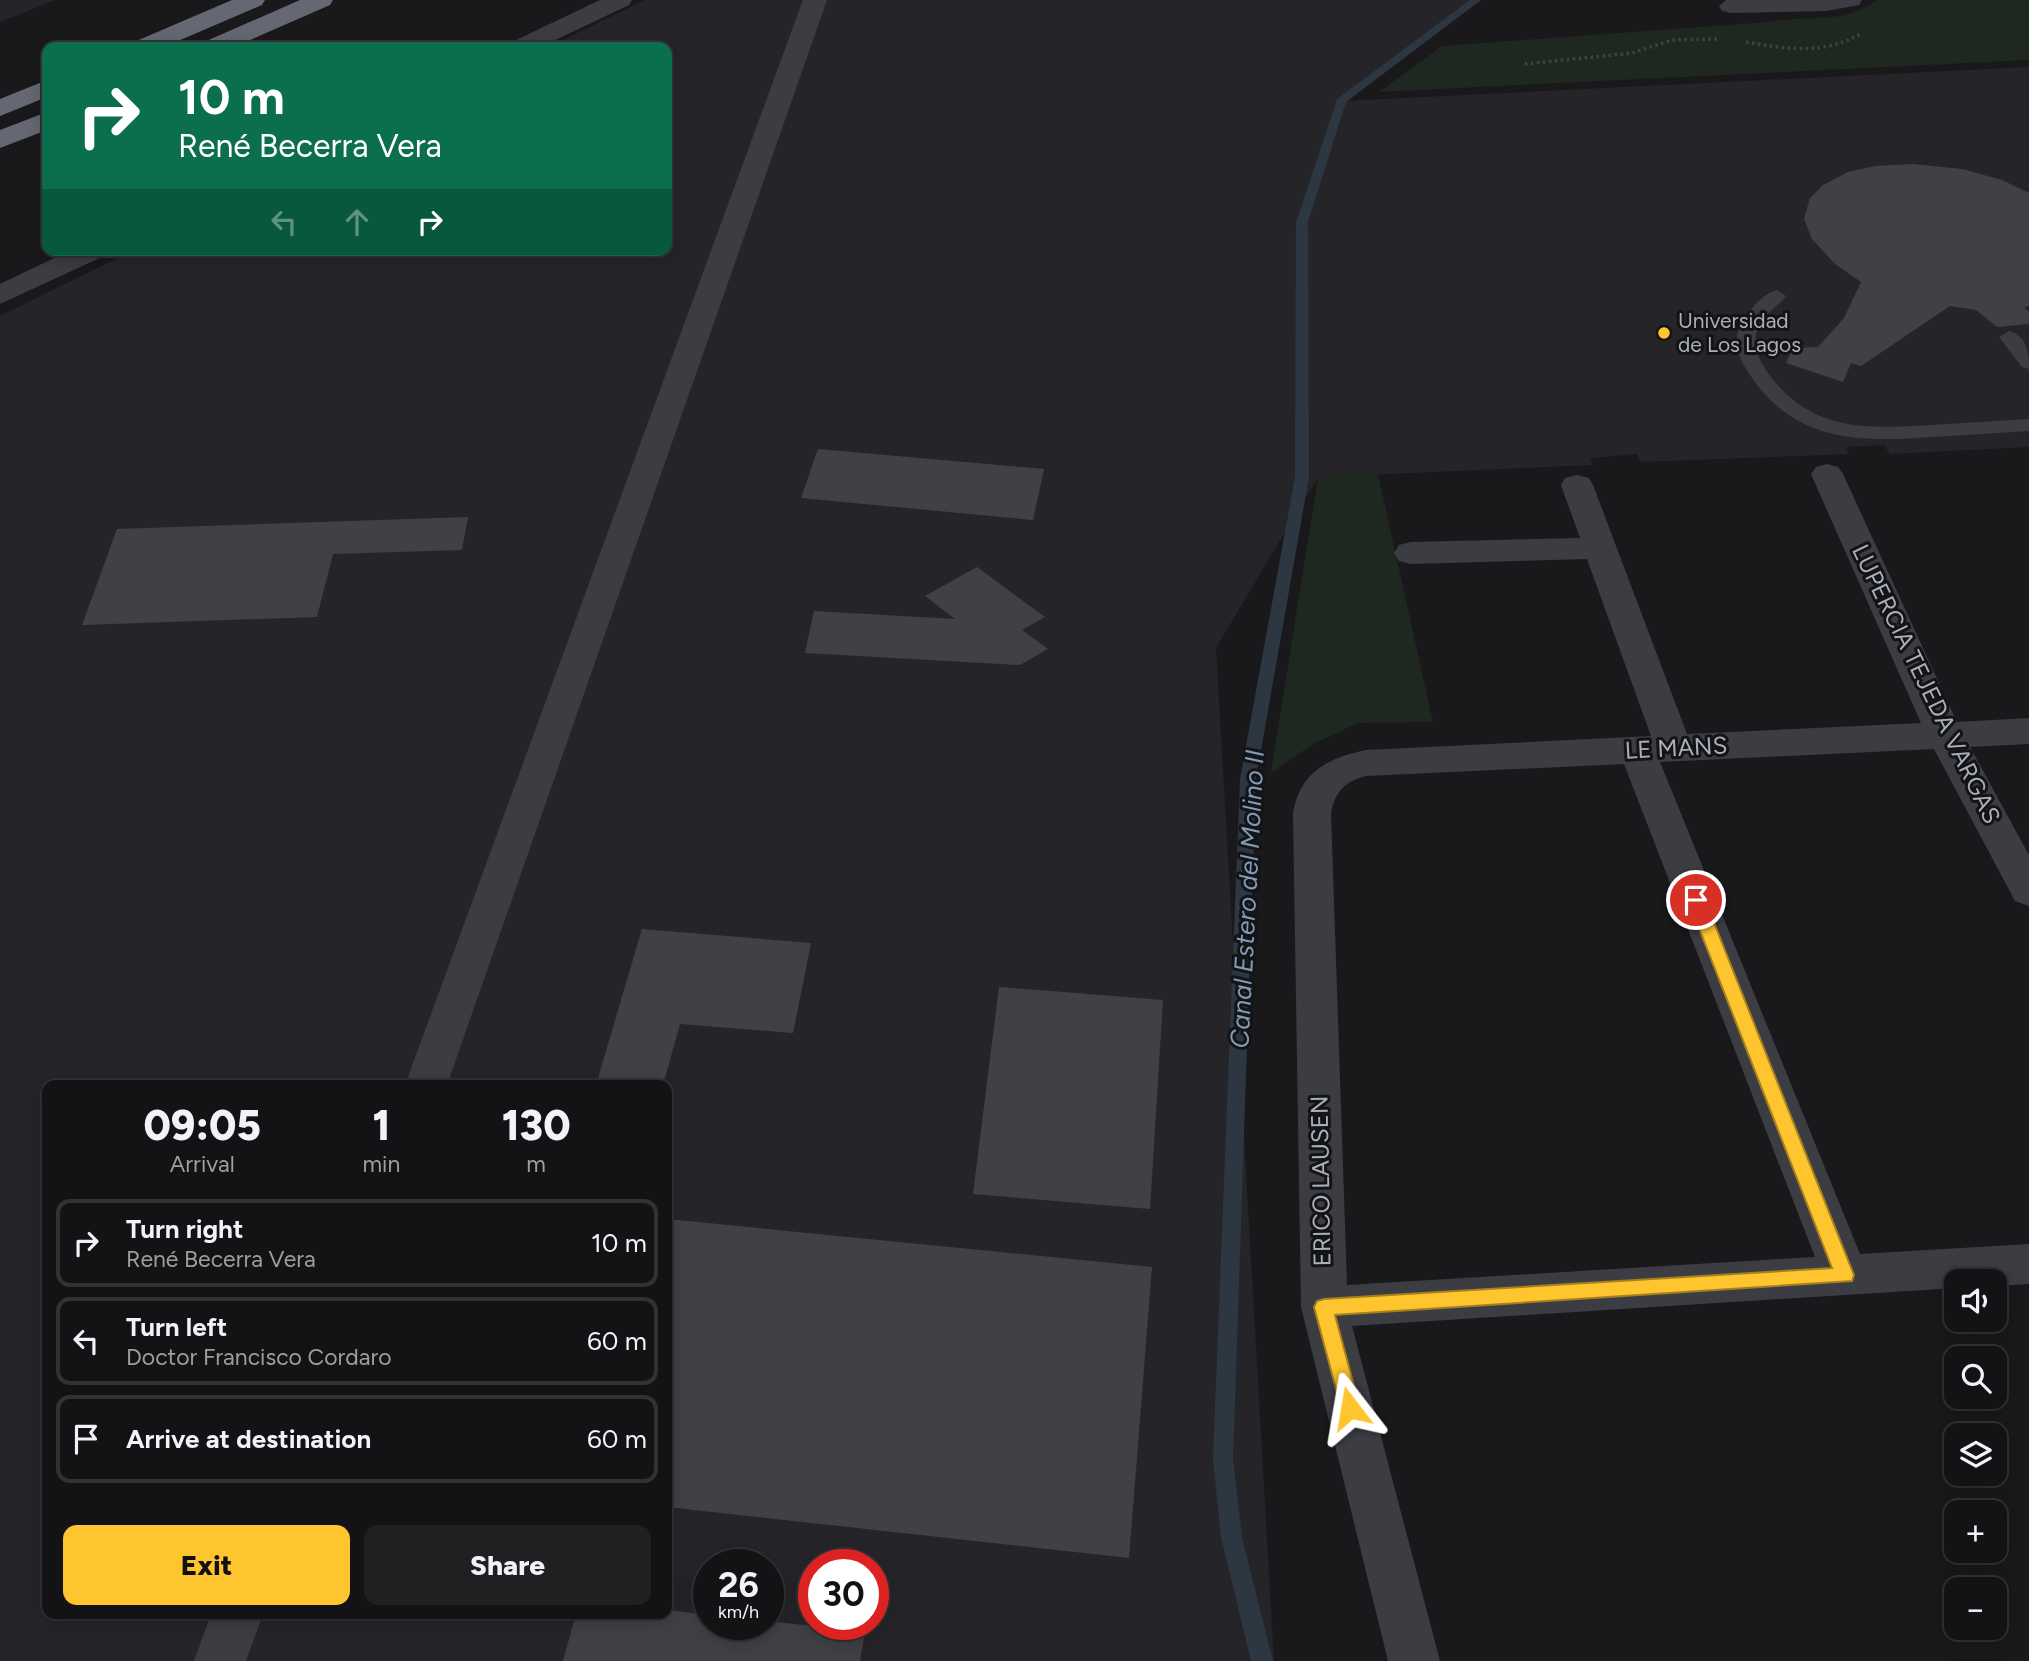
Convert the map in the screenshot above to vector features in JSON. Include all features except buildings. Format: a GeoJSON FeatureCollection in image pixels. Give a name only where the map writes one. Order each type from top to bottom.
{"type":"FeatureCollection","features":[{"type":"Feature","properties":{"kind":"highway"},"geometry":{"type":"LineString","coordinates":[[155,42],[253,0]]}},
{"type":"Feature","properties":{"kind":"highway"},"geometry":{"type":"LineString","coordinates":[[224,42],[321,0]]}},
{"type":"Feature","properties":{"kind":"highway"},"geometry":{"type":"LineString","coordinates":[[0,108],[42,90]]}},
{"type":"Feature","properties":{"kind":"highway"},"geometry":{"type":"LineString","coordinates":[[0,140],[42,122]]}},
{"type":"Feature","properties":{"kind":"street"},"geometry":{"type":"LineString","coordinates":[[532,42],[620,0]]}},
{"type":"Feature","properties":{"kind":"street"},"geometry":{"type":"LineString","coordinates":[[428,1080],[815,0]]}},
{"type":"Feature","properties":{"kind":"street"},"geometry":{"type":"LineString","coordinates":[[1731,6],[1847,1]]}},
{"type":"Feature","properties":{"kind":"street"},"geometry":{"type":"LineString","coordinates":[[0,295],[81,256]]}},
{"type":"Feature","properties":{"kind":"street","name":"LUPERCIA TEJEDA VARGAS"},"geometry":{"type":"LineString","coordinates":[[1827,474],[1945,735],[2029,891]]}},
{"type":"Feature","properties":{"kind":"street"},"geometry":{"type":"LineString","coordinates":[[1577,485],[1599,548],[1656,749],[1845,1275]]}},
{"type":"Feature","properties":{"kind":"street"},"geometry":{"type":"LineString","coordinates":[[1411,553],[1599,548]]}},
{"type":"Feature","properties":{"kind":"street","name":"LE MANS"},"geometry":{"type":"LineString","coordinates":[[1327,778],[1351,765],[1366,763],[2029,731]]}},
{"type":"Feature","properties":{"kind":"street","name":"ERICO LAUSEN"},"geometry":{"type":"LineString","coordinates":[[1327,778],[1314,797],[1312,813],[1324,1307],[1414,1661]]}},
{"type":"Feature","properties":{"kind":"street"},"geometry":{"type":"LineString","coordinates":[[1324,1307],[2029,1264]]}},
{"type":"Feature","properties":{"kind":"street"},"geometry":{"type":"LineString","coordinates":[[220,1661],[235,1619]]}},
{"type":"Feature","properties":{"kind":"lane"},"geometry":{"type":"LineString","coordinates":[[1777,296],[1752,320],[1744,342],[1746,354],[1756,372],[1781,400],[1807,419],[1831,429],[1874,436],[2029,425]]}},
{"type":"Feature","properties":{"kind":"lane"},"geometry":{"type":"LineString","coordinates":[[2009,337],[2029,363]]}},
{"type":"Feature","properties":{"kind":"path"},"geometry":{"type":"LineString","coordinates":[[1742,41],[1797,48],[1826,46],[1852,40],[1862,33],[1864,25],[1847,1]]}},
{"type":"Feature","properties":{"kind":"path"},"geometry":{"type":"LineString","coordinates":[[1524,64],[1632,53],[1672,40],[1722,39]]}},
{"type":"Feature","properties":{"kind":"shaded area"},"geometry":{"type":"Polygon","coordinates":[[[0,0],[55,0],[0,22],[0,0]]]}},
{"type":"Feature","properties":{"kind":"shaded area"},"geometry":{"type":"Polygon","coordinates":[[[645,0],[1481,0],[1342,101],[2029,67],[2029,447],[1890,454],[1884,445],[1846,447],[1849,454],[1641,462],[1637,454],[1590,458],[1593,465],[1318,477],[1216,648],[1274,1661],[0,1661],[0,316],[122,256],[672,256],[672,42],[558,42],[645,0]]]}},
{"type":"Feature","properties":{"kind":"shaded area"},"geometry":{"type":"Polygon","coordinates":[[[1876,0],[2029,0],[2029,60],[1379,92],[1442,46],[1825,18],[1852,13],[1876,0]]]}},
{"type":"Feature","properties":{"kind":"shaded area"},"geometry":{"type":"Polygon","coordinates":[[[1378,474],[1433,722],[1358,723],[1313,744],[1271,773],[1318,477],[1378,474]]]}},
{"type":"Feature","properties":{"kind":"waterway","name":"Canal Estero del Molino II"},"geometry":{"type":"LineString","coordinates":[[1262,1661],[1232,1537],[1223,1459],[1248,779],[1302,477],[1302,222],[1341,101],[1476,0]]}},
{"type":"Feature","properties":{"kind":"place","name":"Universidad de Los Lagos"},"geometry":{"type":"Point","coordinates":[1664,333]}},
{"type":"Feature","properties":{"kind":"route"},"geometry":{"type":"LineString","coordinates":[[1350,1408],[1324,1307],[1845,1275],[1696,900]]}}]}
